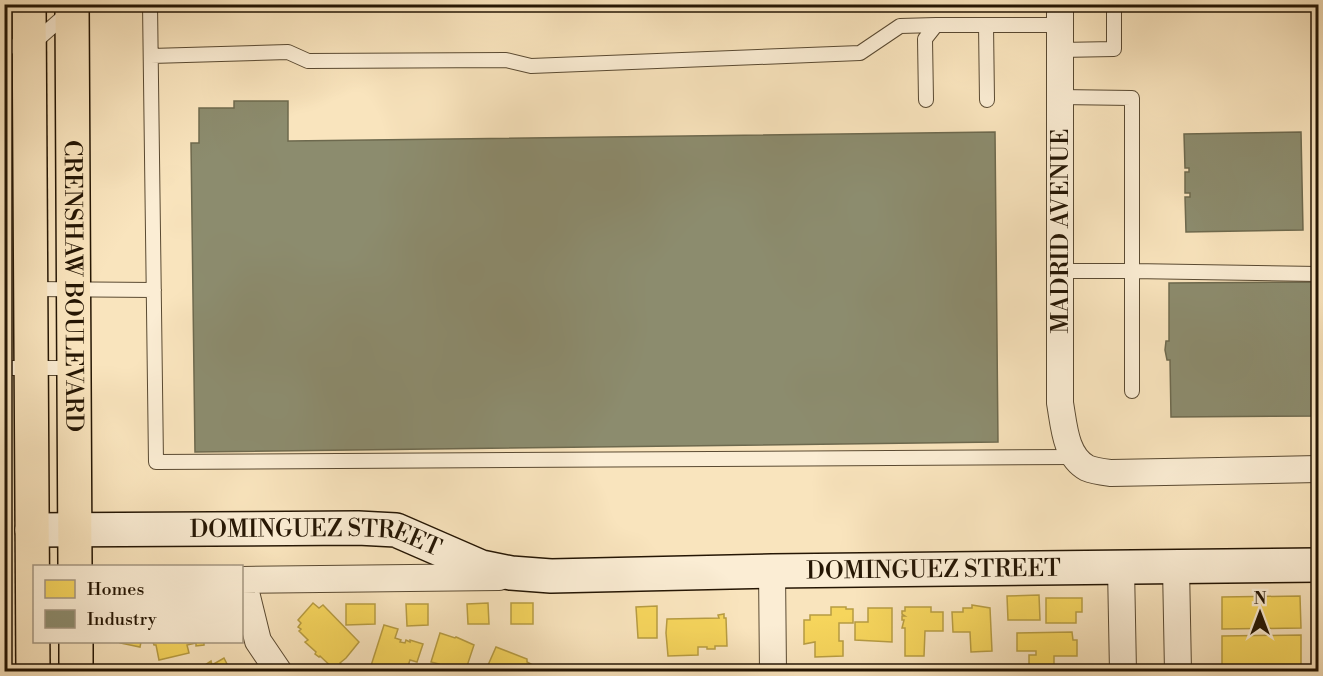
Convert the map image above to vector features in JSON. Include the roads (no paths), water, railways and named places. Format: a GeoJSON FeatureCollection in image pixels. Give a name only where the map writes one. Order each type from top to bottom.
{"type":"FeatureCollection","features":[{"type":"Feature","properties":{"kind":"main road","name":"CRENSHAW BOULEVARD"},"geometry":{"type":"LineString","coordinates":[[29,4],[17,46],[31,289],[18,368],[32,531],[33,672]]}},
{"type":"Feature","properties":{"kind":"main road","name":"CRENSHAW BOULEVARD"},"geometry":{"type":"LineString","coordinates":[[70,6],[75,565]]}},
{"type":"Feature","properties":{"kind":"main road"},"geometry":{"type":"LineString","coordinates":[[76,643],[76,672]]}},
{"type":"Feature","properties":{"kind":"street","name":"MADRID AVENUE"},"geometry":{"type":"LineString","coordinates":[[1060,15],[1060,403],[1065,433],[1074,457]]}},
{"type":"Feature","properties":{"kind":"street"},"geometry":{"type":"LineString","coordinates":[[1074,457],[1087,468],[1111,473],[1318,469]]}},
{"type":"Feature","properties":{"kind":"street","name":"DOMINGUEZ STREET"},"geometry":{"type":"LineString","coordinates":[[32,531],[358,528],[396,530],[482,567],[511,573],[551,576]]}},
{"type":"Feature","properties":{"kind":"street","name":"DOMINGUEZ STREET"},"geometry":{"type":"LineString","coordinates":[[243,580],[1318,565]]}},
{"type":"Feature","properties":{"kind":"street"},"geometry":{"type":"LineString","coordinates":[[1176,567],[1178,672]]}},
{"type":"Feature","properties":{"kind":"street"},"geometry":{"type":"LineString","coordinates":[[1121,568],[1123,672]]}},
{"type":"Feature","properties":{"kind":"street"},"geometry":{"type":"LineString","coordinates":[[772,571],[773,672]]}},
{"type":"Feature","properties":{"kind":"street"},"geometry":{"type":"LineString","coordinates":[[243,584],[258,641],[279,672]]}},
{"type":"Feature","properties":{"kind":"lane"},"geometry":{"type":"LineString","coordinates":[[150,4],[156,462],[1074,457]]}},
{"type":"Feature","properties":{"kind":"lane"},"geometry":{"type":"LineString","coordinates":[[1060,50],[1114,49],[1114,4]]}},
{"type":"Feature","properties":{"kind":"lane"},"geometry":{"type":"LineString","coordinates":[[17,46],[70,6]]}},
{"type":"Feature","properties":{"kind":"lane"},"geometry":{"type":"LineString","coordinates":[[151,56],[288,52],[308,60],[506,60],[531,66],[860,53],[900,26],[986,25],[1060,15]]}},
{"type":"Feature","properties":{"kind":"lane"},"geometry":{"type":"LineString","coordinates":[[926,100],[925,39],[936,25]]}},
{"type":"Feature","properties":{"kind":"lane"},"geometry":{"type":"LineString","coordinates":[[986,25],[987,100]]}},
{"type":"Feature","properties":{"kind":"lane"},"geometry":{"type":"LineString","coordinates":[[1060,97],[1132,98],[1132,391]]}},
{"type":"Feature","properties":{"kind":"lane"},"geometry":{"type":"LineString","coordinates":[[1060,271],[1318,274]]}},
{"type":"Feature","properties":{"kind":"lane"},"geometry":{"type":"LineString","coordinates":[[31,289],[154,290]]}},
{"type":"Feature","properties":{"kind":"lane"},"geometry":{"type":"LineString","coordinates":[[18,368],[74,368]]}},
{"type":"Feature","properties":{"kind":"railway"},"geometry":{"type":"LineString","coordinates":[[4,664],[13,672]]}}]}
